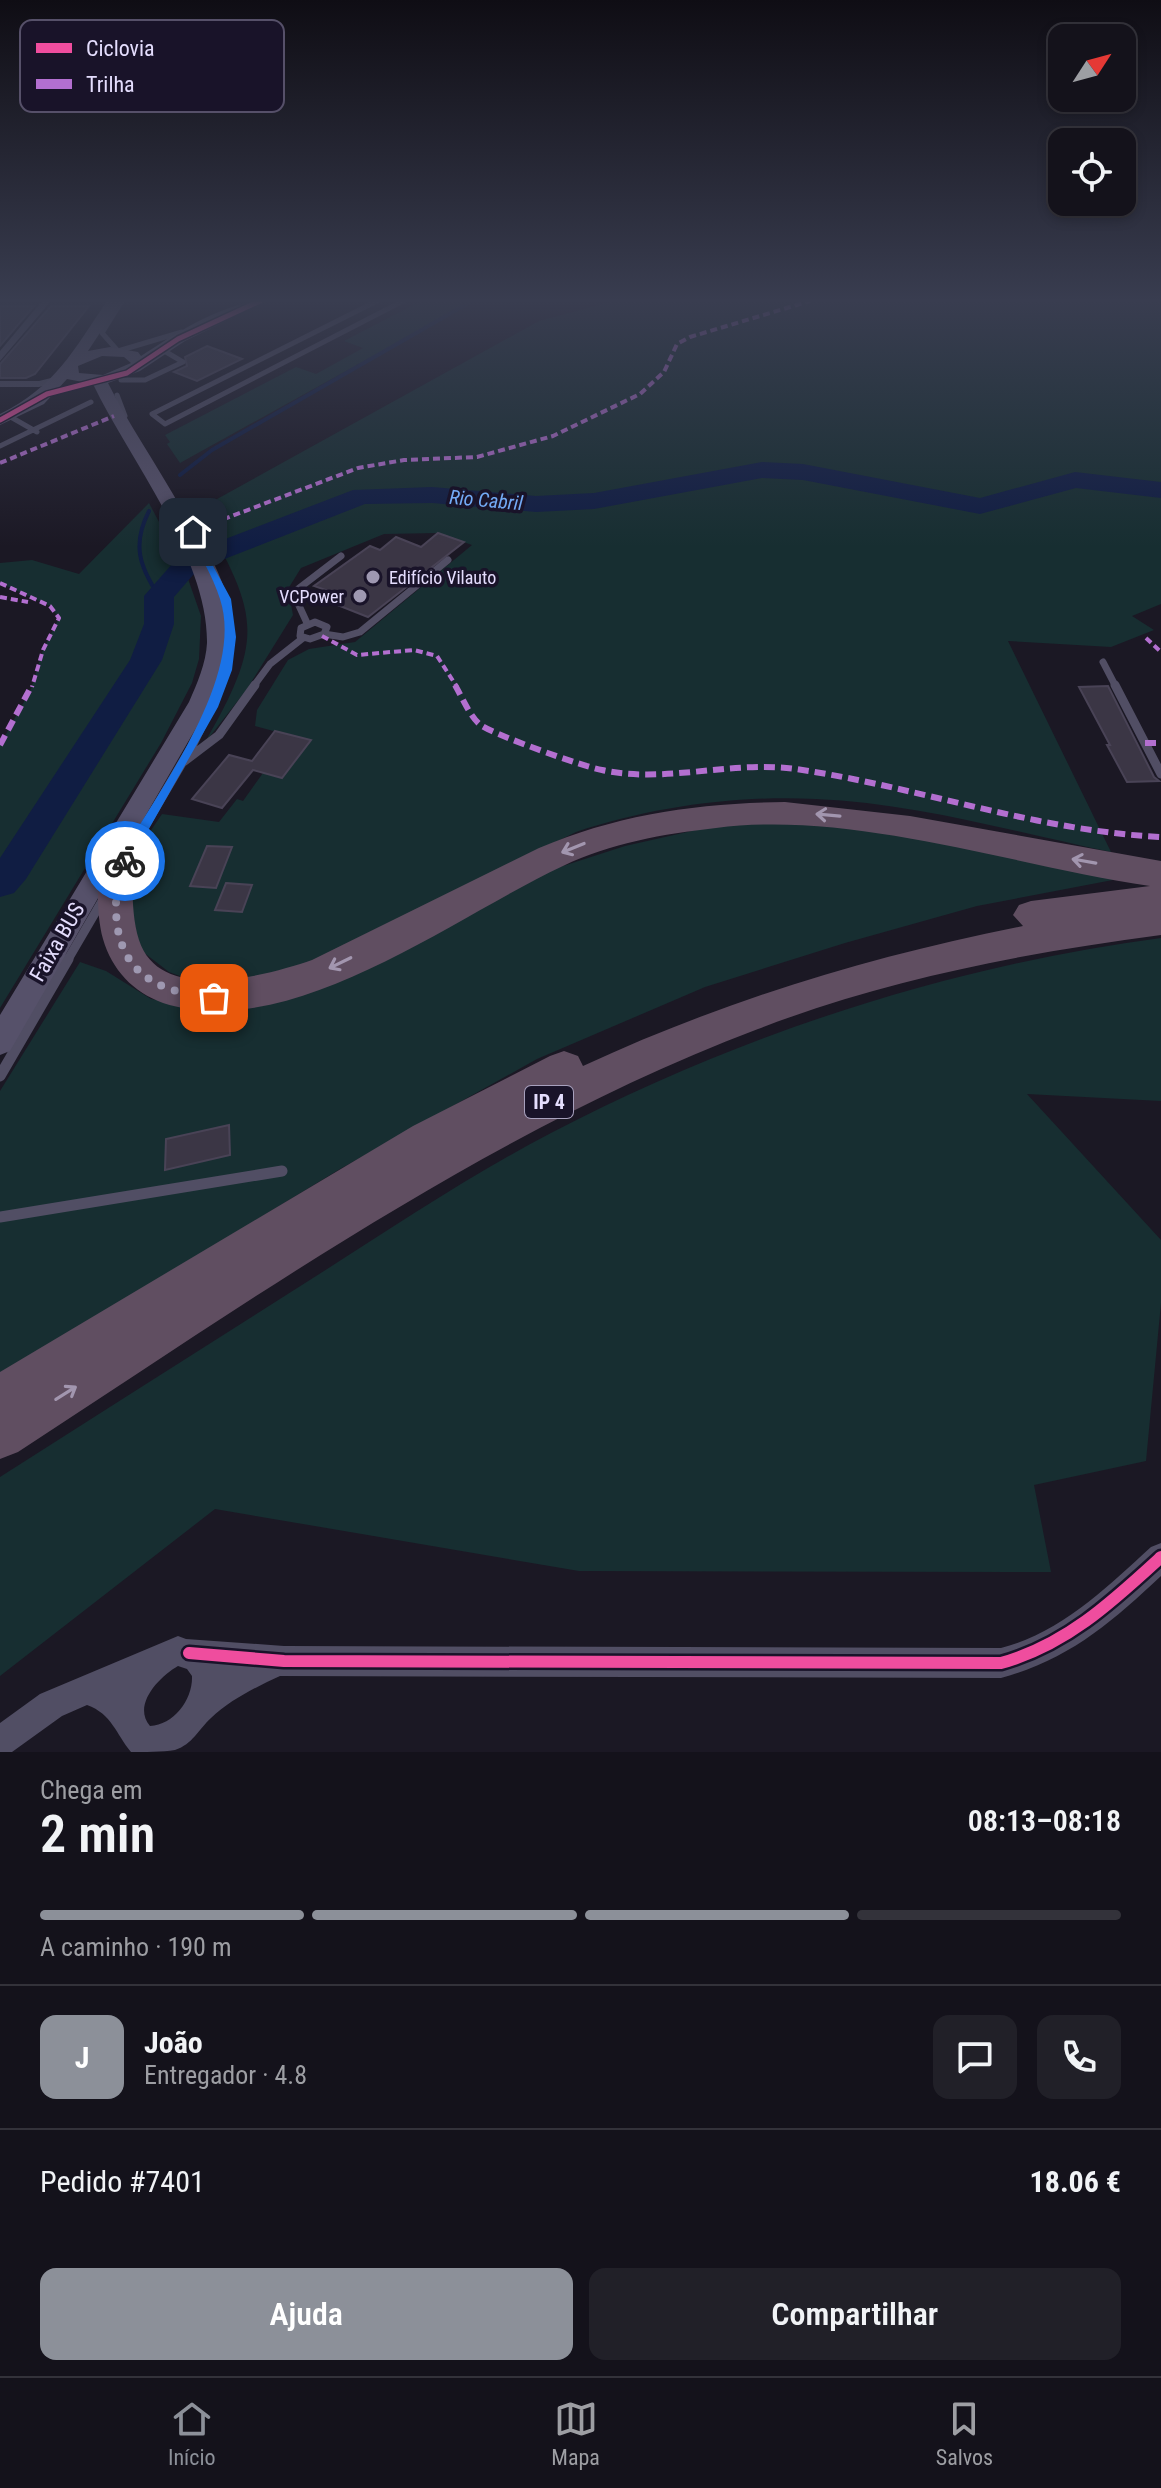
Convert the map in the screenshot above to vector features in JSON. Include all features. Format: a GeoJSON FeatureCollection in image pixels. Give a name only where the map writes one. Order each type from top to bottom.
{"type":"FeatureCollection","features":[{"type":"Feature","properties":{"kind":"highway"},"geometry":{"type":"LineString","coordinates":[[116,862],[117,929],[136,971],[167,989],[191,996],[234,998],[312,977],[582,844],[655,824],[715,815],[763,811],[836,815],[1161,874]]}},
{"type":"Feature","properties":{"kind":"highway","name":"IP 4"},"geometry":{"type":"LineString","coordinates":[[0,1400],[428,1140],[514,1093],[648,1030],[754,991],[896,946],[1032,915],[1161,898]]}},
{"type":"Feature","properties":{"kind":"highway","name":"IP 4"},"geometry":{"type":"LineString","coordinates":[[0,1434],[435,1163],[620,1067],[774,1006],[931,959],[1045,936],[1161,921]]}},
{"type":"Feature","properties":{"kind":"main road"},"geometry":{"type":"LineString","coordinates":[[45,396],[56,383]]}},
{"type":"Feature","properties":{"kind":"main road"},"geometry":{"type":"LineString","coordinates":[[5,418],[45,396],[87,383]]}},
{"type":"Feature","properties":{"kind":"main road"},"geometry":{"type":"LineString","coordinates":[[0,1042],[116,862],[169,770],[200,702],[218,642],[209,572],[97,383]]}},
{"type":"Feature","properties":{"kind":"main road"},"geometry":{"type":"LineString","coordinates":[[121,427],[125,383]]}},
{"type":"Feature","properties":{"kind":"street"},"geometry":{"type":"LineString","coordinates":[[0,384],[41,383]]}},
{"type":"Feature","properties":{"kind":"street"},"geometry":{"type":"LineString","coordinates":[[0,392],[45,396]]}},
{"type":"Feature","properties":{"kind":"street"},"geometry":{"type":"LineString","coordinates":[[0,1742],[51,1705],[165,1654],[189,1653],[284,1661],[1001,1663],[1034,1654],[1098,1615],[1160,1557]]}},
{"type":"Feature","properties":{"kind":"street"},"geometry":{"type":"LineString","coordinates":[[87,1690],[106,1697],[140,1737],[164,1747],[187,1746],[205,1704],[205,1672],[199,1660],[189,1653]]}},
{"type":"Feature","properties":{"kind":"street"},"geometry":{"type":"LineString","coordinates":[[205,1704],[253,1671],[284,1661]]}},
{"type":"Feature","properties":{"kind":"street"},"geometry":{"type":"LineString","coordinates":[[140,1737],[136,1688],[152,1662]]}},
{"type":"Feature","properties":{"kind":"lane"},"geometry":{"type":"LineString","coordinates":[[125,383],[126,418],[188,534]]}},
{"type":"Feature","properties":{"kind":"lane"},"geometry":{"type":"LineString","coordinates":[[214,383],[152,414],[165,424],[245,383]]}},
{"type":"Feature","properties":{"kind":"lane"},"geometry":{"type":"LineString","coordinates":[[0,446],[37,432],[53,419],[91,402]]}},
{"type":"Feature","properties":{"kind":"lane"},"geometry":{"type":"LineString","coordinates":[[5,418],[37,432]]}},
{"type":"Feature","properties":{"kind":"lane"},"geometry":{"type":"LineString","coordinates":[[307,623],[296,599],[298,589],[341,556]]}},
{"type":"Feature","properties":{"kind":"lane"},"geometry":{"type":"LineString","coordinates":[[169,770],[219,735],[270,664],[303,638],[314,639],[324,634],[343,637],[360,632],[448,560]]}},
{"type":"Feature","properties":{"kind":"lane"},"geometry":{"type":"LineString","coordinates":[[303,638],[299,630],[307,623],[323,623],[327,630],[324,634]]}},
{"type":"Feature","properties":{"kind":"lane"},"geometry":{"type":"LineString","coordinates":[[1103,662],[1161,774]]}},
{"type":"Feature","properties":{"kind":"lane","name":"Faixa BUS"},"geometry":{"type":"LineString","coordinates":[[0,1076],[116,862]]}},
{"type":"Feature","properties":{"kind":"lane"},"geometry":{"type":"LineString","coordinates":[[0,1217],[282,1171]]}},
{"type":"Feature","properties":{"kind":"green space"},"geometry":{"type":"Polygon","coordinates":[[[266,383],[325,383],[180,463],[167,444],[170,442],[165,435],[266,383]]]}},
{"type":"Feature","properties":{"kind":"green space"},"geometry":{"type":"Polygon","coordinates":[[[427,383],[1161,383],[1161,604],[1132,616],[1154,630],[1111,647],[1008,641],[1111,852],[890,806],[786,798],[725,801],[634,816],[576,832],[297,970],[233,985],[188,979],[169,972],[143,952],[129,925],[132,858],[162,814],[219,822],[237,799],[243,801],[263,773],[283,778],[310,741],[255,726],[257,710],[288,660],[309,649],[355,642],[472,545],[438,533],[384,534],[301,568],[288,589],[293,615],[247,689],[204,744],[238,676],[246,650],[247,625],[234,575],[199,509],[427,383]]]}},
{"type":"Feature","properties":{"kind":"green space"},"geometry":{"type":"Polygon","coordinates":[[[149,503],[186,573],[201,616],[199,659],[192,683],[161,743],[0,1008],[0,745],[31,689],[43,650],[59,618],[50,606],[0,583],[0,563],[32,560],[79,574],[149,503]]]}},
{"type":"Feature","properties":{"kind":"green space"},"geometry":{"type":"Polygon","coordinates":[[[775,821],[877,829],[1118,879],[977,906],[845,943],[705,987],[537,1059],[340,1169],[0,1376],[0,1091],[80,962],[106,971],[151,999],[203,1008],[560,867],[625,846],[705,828],[775,821]]]}},
{"type":"Feature","properties":{"kind":"green space"},"geometry":{"type":"Polygon","coordinates":[[[1161,938],[1161,1101],[1027,1094],[1161,1240],[1161,1303],[1146,1461],[1034,1485],[1051,1572],[579,1571],[215,1509],[0,1676],[0,1477],[408,1217],[493,1165],[623,1097],[772,1035],[925,986],[1003,966],[1161,938]]]}},
{"type":"Feature","properties":{"kind":"building","name":"Edifício Vilauto"},"geometry":{"type":"Polygon","coordinates":[[[438,533],[464,542],[368,617],[317,597],[326,590],[314,586],[370,546],[380,550],[396,537],[421,547],[438,533]]]}},
{"type":"Feature","properties":{"kind":"building"},"geometry":{"type":"Polygon","coordinates":[[[1108,686],[1154,777],[1159,781],[1127,782],[1079,687],[1108,686]]]}},
{"type":"Feature","properties":{"kind":"building"},"geometry":{"type":"Polygon","coordinates":[[[275,731],[311,740],[282,778],[253,770],[222,808],[192,799],[229,755],[252,761],[275,731]]]}},
{"type":"Feature","properties":{"kind":"building"},"geometry":{"type":"Polygon","coordinates":[[[207,846],[232,847],[216,888],[190,886],[207,846]]]}},
{"type":"Feature","properties":{"kind":"building"},"geometry":{"type":"Polygon","coordinates":[[[226,883],[252,885],[242,912],[215,910],[226,883]]]}},
{"type":"Feature","properties":{"kind":"building"},"geometry":{"type":"Polygon","coordinates":[[[229,1125],[230,1155],[165,1170],[166,1139],[229,1125]]]}},
{"type":"Feature","properties":{"kind":"waterway"},"geometry":{"type":"LineString","coordinates":[[180,475],[212,450],[329,383]]}},
{"type":"Feature","properties":{"kind":"waterway","name":"Rio Cabril"},"geometry":{"type":"LineString","coordinates":[[0,882],[13,869],[146,660],[159,624],[159,596],[183,569],[217,552],[362,496],[432,495],[536,504],[594,501],[762,470],[803,472],[980,506],[1075,480],[1161,490]]}},
{"type":"Feature","properties":{"kind":"waterway"},"geometry":{"type":"LineString","coordinates":[[149,511],[141,534],[140,555],[159,596]]}},
{"type":"Feature","properties":{"kind":"marked path"},"geometry":{"type":"LineString","coordinates":[[182,535],[358,468],[404,460],[477,457],[553,436],[640,394],[652,383]]}},
{"type":"Feature","properties":{"kind":"marked path"},"geometry":{"type":"LineString","coordinates":[[0,463],[114,416]]}},
{"type":"Feature","properties":{"kind":"marked path"},"geometry":{"type":"LineString","coordinates":[[0,583],[50,606],[59,618],[43,650],[31,689],[0,745]]}},
{"type":"Feature","properties":{"kind":"marked path"},"geometry":{"type":"LineString","coordinates":[[0,597],[28,602]]}},
{"type":"Feature","properties":{"kind":"marked path"},"geometry":{"type":"LineString","coordinates":[[322,636],[357,655],[414,650],[437,656],[480,725],[599,770],[630,775],[758,765],[796,769],[897,788],[1018,818],[1121,835],[1161,837]]}},
{"type":"Feature","properties":{"kind":"marked path"},"geometry":{"type":"LineString","coordinates":[[1146,638],[1161,652]]}},
{"type":"Feature","properties":{"kind":"marked path"},"geometry":{"type":"LineString","coordinates":[[1145,743],[1161,743]]}},
{"type":"Feature","properties":{"kind":"cycle path"},"geometry":{"type":"LineString","coordinates":[[0,420],[47,394],[90,383]]}},
{"type":"Feature","properties":{"kind":"cycle path"},"geometry":{"type":"LineString","coordinates":[[189,1653],[284,1661],[1001,1663],[1034,1654],[1098,1615],[1161,1557]]}},
{"type":"Feature","properties":{"kind":"way so far"},"geometry":{"type":"LineString","coordinates":[[125,861],[116,876],[117,929],[136,971],[167,989],[214,998]]}},
{"type":"Feature","properties":{"kind":"place","name":"Edifício Vilauto"},"geometry":{"type":"Point","coordinates":[373,577]}},
{"type":"Feature","properties":{"kind":"place","name":"VCPower"},"geometry":{"type":"Point","coordinates":[360,596]}},
{"type":"Feature","properties":{"kind":"route"},"geometry":{"type":"LineString","coordinates":[[125,861],[212,707],[230,654],[226,599],[215,571],[193,532]]}}]}
